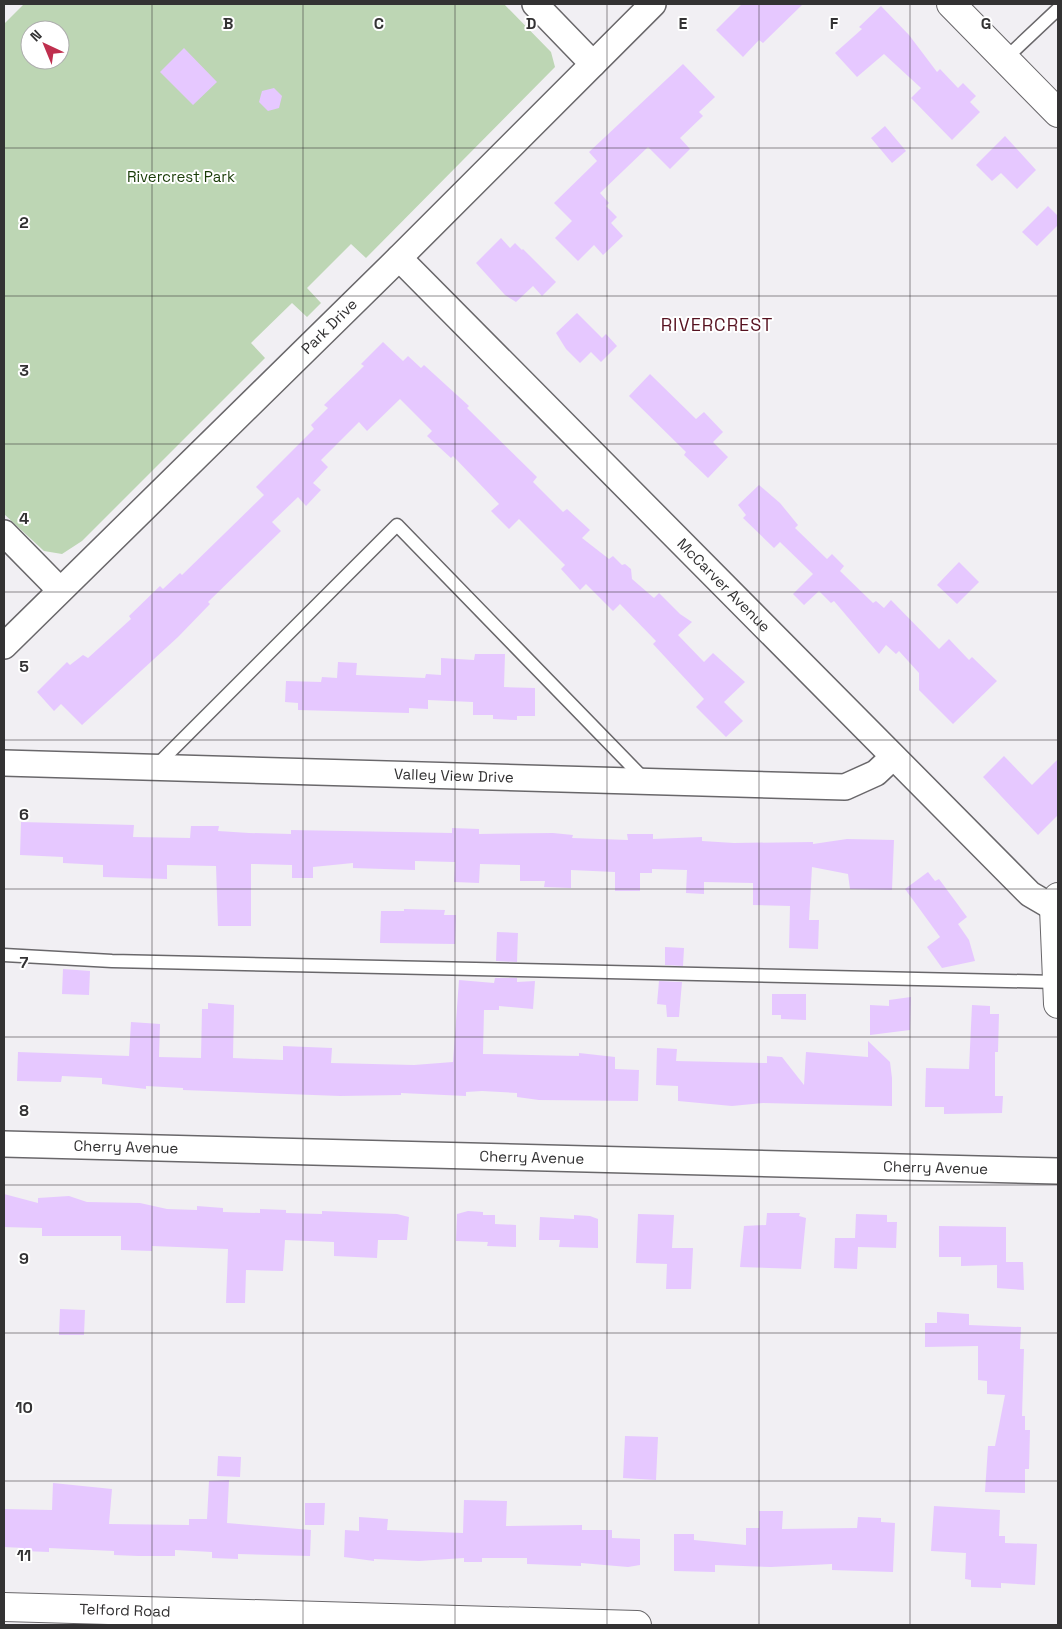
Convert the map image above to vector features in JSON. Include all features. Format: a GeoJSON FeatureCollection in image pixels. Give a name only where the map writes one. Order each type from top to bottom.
{"type":"FeatureCollection","features":[{"type":"Feature","properties":{"kind":"street"},"geometry":{"type":"LineString","coordinates":[[535,4],[593,64]]}},
{"type":"Feature","properties":{"kind":"street","name":"Park Drive"},"geometry":{"type":"LineString","coordinates":[[4,646],[399,258],[653,4]]}},
{"type":"Feature","properties":{"kind":"street"},"geometry":{"type":"LineString","coordinates":[[951,4],[1058,112]]}},
{"type":"Feature","properties":{"kind":"street","name":"McCarver Avenue"},"geometry":{"type":"LineString","coordinates":[[399,258],[1030,894],[1056,902]]}},
{"type":"Feature","properties":{"kind":"street"},"geometry":{"type":"LineString","coordinates":[[4,533],[60,590]]}},
{"type":"Feature","properties":{"kind":"street","name":"Valley View Drive"},"geometry":{"type":"LineString","coordinates":[[4,763],[845,788],[876,773],[893,757]]}},
{"type":"Feature","properties":{"kind":"street"},"geometry":{"type":"LineString","coordinates":[[1056,902],[1058,993]]}},
{"type":"Feature","properties":{"kind":"street","name":"Cherry Avenue"},"geometry":{"type":"LineString","coordinates":[[4,1144],[1058,1171]]}},
{"type":"Feature","properties":{"kind":"street","name":"Telford Road"},"geometry":{"type":"LineString","coordinates":[[4,1608],[43,1617],[637,1625]]}},
{"type":"Feature","properties":{"kind":"lane"},"geometry":{"type":"LineString","coordinates":[[1005,59],[1058,9]]}},
{"type":"Feature","properties":{"kind":"lane"},"geometry":{"type":"LineString","coordinates":[[155,767],[398,525],[647,782]]}},
{"type":"Feature","properties":{"kind":"lane"},"geometry":{"type":"LineString","coordinates":[[4,955],[112,961],[1058,993]]}},
{"type":"Feature","properties":{"kind":"green space","name":"Rivercrest Park"},"geometry":{"type":"Polygon","coordinates":[[[24,4],[504,4],[551,52],[555,67],[366,258],[351,244],[307,288],[321,303],[307,317],[292,303],[251,343],[265,358],[82,541],[62,554],[44,551],[4,514],[4,24],[24,4]]]}},
{"type":"Feature","properties":{"kind":"building"},"geometry":{"type":"Polygon","coordinates":[[[742,4],[803,4],[763,43],[759,40],[743,57],[716,30],[742,4]]]}},
{"type":"Feature","properties":{"kind":"building"},"geometry":{"type":"Polygon","coordinates":[[[881,6],[909,35],[937,72],[940,69],[958,88],[963,83],[976,96],[970,102],[980,112],[952,140],[911,98],[921,88],[884,54],[857,77],[835,53],[862,29],[859,27],[881,6]]]}},
{"type":"Feature","properties":{"kind":"building"},"geometry":{"type":"Polygon","coordinates":[[[184,48],[217,82],[193,105],[160,72],[184,48]]]}},
{"type":"Feature","properties":{"kind":"building"},"geometry":{"type":"Polygon","coordinates":[[[683,64],[715,97],[699,112],[703,116],[680,138],[690,149],[670,169],[648,147],[600,193],[609,203],[606,206],[617,217],[611,223],[623,236],[603,255],[594,245],[578,261],[555,238],[572,221],[554,203],[597,161],[589,152],[683,64]]]}},
{"type":"Feature","properties":{"kind":"building"},"geometry":{"type":"Polygon","coordinates":[[[274,88],[282,96],[279,108],[268,111],[259,102],[262,91],[274,88]]]}},
{"type":"Feature","properties":{"kind":"building"},"geometry":{"type":"Polygon","coordinates":[[[885,126],[906,151],[892,163],[871,138],[885,126]]]}},
{"type":"Feature","properties":{"kind":"building"},"geometry":{"type":"Polygon","coordinates":[[[1005,136],[1036,170],[1017,189],[1001,173],[992,181],[976,165],[1005,136]]]}},
{"type":"Feature","properties":{"kind":"building"},"geometry":{"type":"Polygon","coordinates":[[[1048,206],[1058,216],[1058,225],[1037,246],[1022,232],[1048,206]]]}},
{"type":"Feature","properties":{"kind":"building"},"geometry":{"type":"Polygon","coordinates":[[[501,238],[510,248],[515,243],[523,249],[556,282],[542,296],[533,286],[516,302],[505,295],[476,263],[501,238]]]}},
{"type":"Feature","properties":{"kind":"building"},"geometry":{"type":"Polygon","coordinates":[[[577,313],[602,338],[606,334],[617,346],[601,362],[591,352],[580,363],[566,349],[556,333],[577,313]]]}},
{"type":"Feature","properties":{"kind":"building"},"geometry":{"type":"Polygon","coordinates":[[[383,342],[403,361],[408,356],[421,368],[424,365],[469,406],[467,408],[537,477],[533,482],[563,512],[567,509],[590,530],[582,538],[609,559],[613,556],[622,565],[625,564],[631,569],[632,579],[654,598],[659,593],[680,614],[692,622],[678,635],[704,662],[713,653],[745,682],[724,702],[743,721],[726,737],[696,707],[704,699],[653,644],[656,641],[620,604],[613,611],[586,584],[580,590],[561,569],[565,565],[519,519],[509,529],[491,511],[499,504],[453,456],[451,458],[427,436],[432,431],[400,399],[367,431],[359,422],[321,460],[328,467],[313,483],[321,490],[306,506],[298,497],[272,522],[281,531],[208,602],[210,604],[178,637],[82,725],[61,704],[54,711],[37,692],[67,662],[70,665],[83,655],[88,658],[131,619],[129,616],[160,586],[163,589],[180,573],[182,575],[264,495],[256,487],[314,429],[311,425],[328,408],[324,405],[364,366],[361,364],[383,342]]]}},
{"type":"Feature","properties":{"kind":"building"},"geometry":{"type":"Polygon","coordinates":[[[650,374],[696,419],[704,412],[723,432],[713,442],[728,457],[708,478],[684,455],[686,452],[629,396],[650,374]]]}},
{"type":"Feature","properties":{"kind":"building"},"geometry":{"type":"Polygon","coordinates":[[[759,485],[780,503],[798,525],[795,528],[827,559],[832,554],[844,566],[840,571],[873,603],[876,601],[884,608],[891,600],[939,649],[949,639],[969,660],[972,657],[997,681],[953,724],[919,690],[919,673],[899,651],[896,654],[886,645],[879,654],[834,601],[831,603],[819,591],[804,605],[793,594],[813,574],[780,542],[774,548],[743,518],[746,515],[738,505],[759,485]]]}},
{"type":"Feature","properties":{"kind":"building"},"geometry":{"type":"Polygon","coordinates":[[[959,562],[979,582],[957,604],[937,585],[959,562]]]}},
{"type":"Feature","properties":{"kind":"building"},"geometry":{"type":"Polygon","coordinates":[[[475,654],[505,654],[504,687],[535,688],[535,716],[517,716],[517,720],[493,719],[493,715],[473,715],[473,702],[428,700],[428,709],[409,708],[409,713],[298,710],[298,703],[285,702],[286,681],[321,682],[322,677],[337,678],[338,662],[357,663],[356,675],[425,678],[426,674],[441,675],[441,658],[474,660],[475,654]]]}},
{"type":"Feature","properties":{"kind":"building"},"geometry":{"type":"Polygon","coordinates":[[[1004,756],[1032,785],[1058,759],[1058,815],[1038,835],[983,777],[1004,756]]]}},
{"type":"Feature","properties":{"kind":"building"},"geometry":{"type":"Polygon","coordinates":[[[21,822],[134,825],[133,837],[190,838],[191,826],[219,826],[218,831],[291,834],[291,830],[452,833],[452,828],[479,829],[479,834],[553,833],[573,835],[572,838],[628,840],[627,834],[653,834],[653,839],[702,837],[702,841],[734,843],[813,842],[813,844],[847,839],[894,840],[892,890],[850,889],[848,874],[812,867],[809,920],[819,920],[818,949],[789,948],[790,906],[753,905],[753,883],[704,882],[704,894],[686,893],[687,870],[652,869],[652,873],[640,873],[640,891],[615,891],[615,872],[571,870],[571,888],[544,887],[545,881],[520,881],[520,865],[480,864],[479,883],[454,882],[455,862],[415,861],[415,870],[353,868],[353,863],[313,867],[313,878],[292,878],[292,865],[251,864],[251,926],[218,926],[216,866],[167,865],[167,879],[103,877],[103,865],[63,863],[63,857],[20,855],[21,822]]]}},
{"type":"Feature","properties":{"kind":"building"},"geometry":{"type":"Polygon","coordinates":[[[928,872],[935,881],[939,879],[967,917],[958,924],[969,940],[975,961],[942,968],[927,947],[940,937],[905,889],[928,872]]]}},
{"type":"Feature","properties":{"kind":"building"},"geometry":{"type":"Polygon","coordinates":[[[404,909],[445,910],[444,915],[456,915],[455,944],[380,943],[381,911],[404,911],[404,909]]]}},
{"type":"Feature","properties":{"kind":"building"},"geometry":{"type":"Polygon","coordinates":[[[497,932],[518,933],[517,962],[496,961],[497,932]]]}},
{"type":"Feature","properties":{"kind":"building"},"geometry":{"type":"Polygon","coordinates":[[[665,947],[684,948],[683,966],[665,965],[665,947]]]}},
{"type":"Feature","properties":{"kind":"building"},"geometry":{"type":"Polygon","coordinates":[[[63,969],[90,971],[89,995],[62,994],[63,969]]]}},
{"type":"Feature","properties":{"kind":"building"},"geometry":{"type":"Polygon","coordinates":[[[495,978],[517,978],[517,982],[535,981],[533,1009],[499,1006],[499,1010],[484,1010],[483,1054],[579,1056],[579,1053],[615,1057],[615,1069],[639,1070],[638,1101],[539,1100],[517,1097],[517,1093],[482,1091],[466,1092],[466,1096],[401,1093],[401,1095],[340,1096],[183,1090],[183,1088],[146,1086],[146,1089],[102,1084],[102,1078],[62,1076],[61,1082],[17,1081],[18,1052],[129,1056],[131,1022],[160,1024],[159,1057],[201,1058],[202,1009],[208,1009],[208,1003],[234,1005],[233,1058],[283,1060],[283,1046],[332,1048],[331,1063],[414,1065],[453,1062],[459,980],[494,983],[495,978]]]}},
{"type":"Feature","properties":{"kind":"building"},"geometry":{"type":"Polygon","coordinates":[[[659,981],[682,982],[679,1017],[667,1017],[666,1005],[657,1004],[659,981]]]}},
{"type":"Feature","properties":{"kind":"building"},"geometry":{"type":"Polygon","coordinates":[[[772,994],[806,994],[806,1020],[781,1019],[781,1015],[772,1015],[772,994]]]}},
{"type":"Feature","properties":{"kind":"building"},"geometry":{"type":"Polygon","coordinates":[[[911,997],[910,1030],[870,1035],[870,1005],[889,1006],[889,1000],[911,997]]]}},
{"type":"Feature","properties":{"kind":"building"},"geometry":{"type":"Polygon","coordinates":[[[972,1005],[990,1006],[990,1014],[999,1014],[998,1052],[995,1052],[995,1096],[1003,1096],[1002,1113],[944,1114],[944,1107],[925,1107],[926,1068],[969,1069],[972,1005]]]}},
{"type":"Feature","properties":{"kind":"building"},"geometry":{"type":"Polygon","coordinates":[[[868,1041],[890,1062],[892,1106],[763,1103],[732,1106],[678,1101],[678,1086],[656,1085],[657,1048],[677,1049],[676,1061],[767,1063],[767,1056],[782,1057],[804,1085],[806,1052],[868,1057],[868,1041]]]}},
{"type":"Feature","properties":{"kind":"building"},"geometry":{"type":"Polygon","coordinates":[[[4,1194],[38,1203],[38,1198],[69,1196],[87,1202],[140,1203],[167,1209],[197,1210],[197,1206],[223,1208],[223,1212],[260,1213],[260,1209],[286,1210],[286,1213],[322,1214],[322,1211],[397,1214],[409,1217],[407,1240],[378,1240],[377,1258],[334,1256],[334,1242],[285,1240],[283,1271],[246,1270],[245,1303],[226,1303],[228,1249],[152,1246],[152,1251],[121,1250],[121,1236],[42,1236],[42,1228],[4,1227],[4,1194]]]}},
{"type":"Feature","properties":{"kind":"building"},"geometry":{"type":"Polygon","coordinates":[[[468,1211],[483,1212],[483,1215],[495,1215],[495,1224],[516,1225],[516,1247],[487,1246],[488,1242],[456,1241],[457,1214],[468,1211]]]}},
{"type":"Feature","properties":{"kind":"building"},"geometry":{"type":"Polygon","coordinates":[[[767,1213],[800,1213],[799,1216],[806,1218],[801,1269],[740,1267],[744,1226],[766,1225],[767,1213]]]}},
{"type":"Feature","properties":{"kind":"building"},"geometry":{"type":"Polygon","coordinates":[[[638,1214],[674,1215],[672,1248],[693,1248],[691,1289],[666,1289],[667,1264],[636,1263],[638,1214]]]}},
{"type":"Feature","properties":{"kind":"building"},"geometry":{"type":"Polygon","coordinates":[[[856,1214],[887,1215],[887,1222],[897,1222],[896,1248],[858,1247],[857,1269],[834,1268],[835,1238],[855,1238],[856,1214]]]}},
{"type":"Feature","properties":{"kind":"building"},"geometry":{"type":"Polygon","coordinates":[[[574,1215],[590,1216],[598,1219],[598,1248],[559,1247],[560,1240],[539,1240],[540,1217],[574,1219],[574,1215]]]}},
{"type":"Feature","properties":{"kind":"building"},"geometry":{"type":"Polygon","coordinates":[[[939,1226],[1006,1227],[1006,1262],[1023,1262],[1024,1290],[997,1288],[997,1265],[961,1266],[961,1257],[939,1257],[939,1226]]]}},
{"type":"Feature","properties":{"kind":"building"},"geometry":{"type":"Polygon","coordinates":[[[60,1309],[85,1310],[84,1335],[59,1335],[60,1309]]]}},
{"type":"Feature","properties":{"kind":"building"},"geometry":{"type":"Polygon","coordinates":[[[937,1312],[969,1314],[969,1325],[1021,1327],[1020,1349],[1024,1349],[1022,1416],[1025,1416],[1025,1430],[1030,1430],[1029,1469],[1025,1469],[1025,1493],[985,1492],[988,1446],[995,1446],[1005,1395],[987,1394],[987,1381],[978,1380],[978,1346],[925,1347],[925,1323],[937,1323],[937,1312]]]}},
{"type":"Feature","properties":{"kind":"building"},"geometry":{"type":"Polygon","coordinates":[[[625,1436],[658,1437],[656,1480],[623,1478],[625,1436]]]}},
{"type":"Feature","properties":{"kind":"building"},"geometry":{"type":"Polygon","coordinates":[[[218,1456],[241,1457],[240,1477],[217,1476],[218,1456]]]}},
{"type":"Feature","properties":{"kind":"building"},"geometry":{"type":"Polygon","coordinates":[[[229,1480],[227,1523],[311,1530],[310,1556],[238,1554],[238,1559],[212,1558],[212,1552],[175,1550],[175,1556],[138,1556],[114,1555],[114,1551],[49,1548],[49,1552],[23,1551],[23,1548],[4,1547],[4,1509],[52,1510],[53,1483],[112,1489],[109,1524],[189,1525],[189,1519],[207,1519],[209,1481],[229,1480]]]}},
{"type":"Feature","properties":{"kind":"building"},"geometry":{"type":"Polygon","coordinates":[[[464,1500],[507,1501],[506,1526],[582,1525],[582,1530],[612,1530],[612,1538],[640,1539],[640,1565],[628,1567],[581,1563],[581,1566],[527,1564],[527,1558],[482,1558],[482,1562],[464,1562],[464,1558],[419,1561],[374,1559],[374,1561],[344,1557],[345,1530],[359,1531],[359,1517],[388,1519],[387,1530],[463,1533],[464,1500]]]}},
{"type":"Feature","properties":{"kind":"building"},"geometry":{"type":"Polygon","coordinates":[[[305,1503],[325,1503],[324,1525],[305,1525],[305,1503]]]}},
{"type":"Feature","properties":{"kind":"building"},"geometry":{"type":"Polygon","coordinates":[[[934,1506],[1000,1510],[999,1536],[1005,1536],[1005,1543],[1037,1544],[1035,1585],[1001,1583],[1001,1588],[971,1587],[971,1580],[965,1579],[966,1553],[931,1551],[934,1506]]]}},
{"type":"Feature","properties":{"kind":"building"},"geometry":{"type":"Polygon","coordinates":[[[759,1511],[783,1511],[782,1529],[857,1528],[858,1517],[881,1518],[881,1522],[895,1523],[893,1572],[832,1570],[832,1564],[771,1567],[715,1565],[715,1572],[674,1571],[674,1534],[694,1534],[694,1540],[746,1545],[746,1528],[759,1528],[759,1511]]]}},
{"type":"Feature","properties":{"kind":"district","name":"RIVERCREST"},"geometry":{"type":"Point","coordinates":[717,325]}}]}
